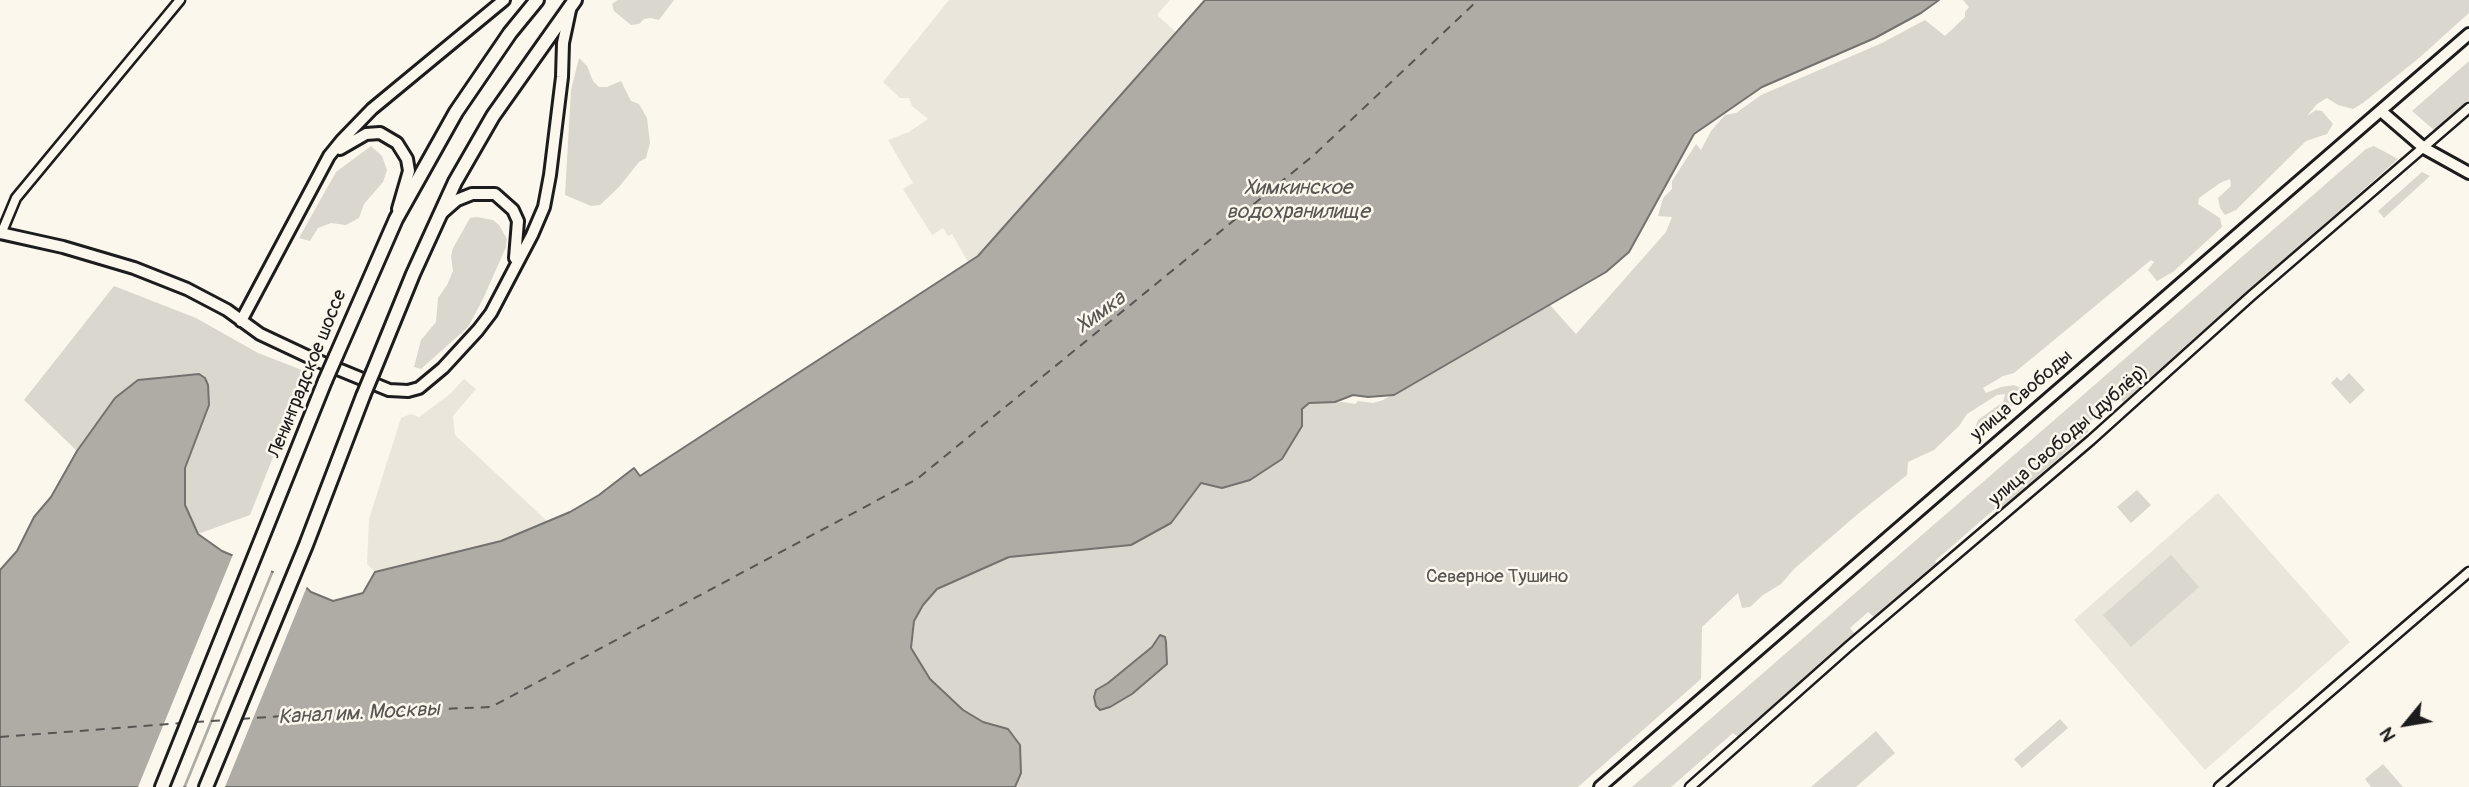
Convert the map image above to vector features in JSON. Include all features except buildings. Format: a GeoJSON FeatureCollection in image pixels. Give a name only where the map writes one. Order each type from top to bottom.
{"type":"FeatureCollection","features":[{"type":"Feature","properties":{"kind":"main road","name":"Ленинградское шоссе"},"geometry":{"type":"LineString","coordinates":[[162,787],[336,356],[396,219],[456,112],[510,33],[537,0]]}},
{"type":"Feature","properties":{"kind":"main road"},"geometry":{"type":"LineString","coordinates":[[206,787],[436,221],[455,182],[494,116],[573,2]]}},
{"type":"Feature","properties":{"kind":"street"},"geometry":{"type":"LineString","coordinates":[[180,0],[16,198],[1,233],[63,247],[134,268],[187,289],[272,340],[397,392],[419,388],[443,368],[478,330],[491,313],[532,235],[544,207],[550,176],[563,43],[573,2]]}},
{"type":"Feature","properties":{"kind":"street"},"geometry":{"type":"LineString","coordinates":[[242,321],[329,156],[372,109],[504,0]]}},
{"type":"Feature","properties":{"kind":"street","name":"улица Свободы"},"geometry":{"type":"LineString","coordinates":[[1600,787],[2469,34]]}},
{"type":"Feature","properties":{"kind":"street","name":"улица Свободы (дублёр)"},"geometry":{"type":"LineString","coordinates":[[1690,787],[2469,108]]}},
{"type":"Feature","properties":{"kind":"street"},"geometry":{"type":"LineString","coordinates":[[2381,111],[2424,148],[2469,173]]}},
{"type":"Feature","properties":{"kind":"street"},"geometry":{"type":"LineString","coordinates":[[329,156],[366,134],[380,134],[397,143],[407,159],[409,171],[396,219]]}},
{"type":"Feature","properties":{"kind":"street"},"geometry":{"type":"LineString","coordinates":[[436,221],[457,200],[472,194],[495,194],[513,210],[518,221],[519,238],[513,268]]}},
{"type":"Feature","properties":{"kind":"street"},"geometry":{"type":"LineString","coordinates":[[2219,787],[2469,572]]}},
{"type":"Feature","properties":{"kind":"shaded area"},"geometry":{"type":"Polygon","coordinates":[[[949,0],[1170,0],[1157,15],[1177,33],[978,256],[968,262],[952,234],[948,236],[943,228],[932,235],[903,189],[913,183],[888,140],[909,132],[928,119],[912,106],[909,98],[900,98],[883,82],[949,0]]]}},
{"type":"Feature","properties":{"kind":"shaded area"},"geometry":{"type":"Polygon","coordinates":[[[464,379],[476,389],[453,416],[455,435],[547,521],[501,541],[375,572],[367,564],[369,519],[401,418],[411,414],[419,417],[450,394],[464,379]]]}},
{"type":"Feature","properties":{"kind":"shaded area"},"geometry":{"type":"Polygon","coordinates":[[[2218,493],[2350,642],[2205,770],[2074,620],[2218,493]]]}},
{"type":"Feature","properties":{"kind":"green space"},"geometry":{"type":"Polygon","coordinates":[[[618,0],[674,0],[659,20],[644,19],[639,24],[631,25],[614,11],[612,4],[618,0]]]}},
{"type":"Feature","properties":{"kind":"green space","name":"Северное Тушино"},"geometry":{"type":"Polygon","coordinates":[[[1963,0],[2469,0],[2469,13],[2419,58],[2353,109],[2338,105],[2327,98],[2317,104],[2307,116],[2316,110],[2322,111],[2333,124],[2327,134],[2306,141],[2236,210],[2225,215],[2218,198],[2231,186],[2230,179],[2199,198],[2198,204],[2220,218],[2222,227],[2173,272],[2157,281],[2148,270],[2154,262],[2151,260],[2014,373],[1983,388],[1986,393],[2014,385],[2022,389],[2024,395],[1989,432],[1979,434],[1975,427],[1978,420],[2003,402],[2005,394],[1997,395],[1967,414],[1959,426],[1934,450],[1908,462],[1907,475],[1794,569],[1781,584],[1750,607],[1742,608],[1738,593],[1702,627],[1701,679],[1578,787],[1015,787],[1021,773],[1020,745],[1008,729],[983,722],[963,710],[930,679],[911,648],[914,622],[923,605],[937,589],[1009,557],[1131,544],[1171,523],[1201,483],[1222,488],[1250,480],[1302,426],[1302,409],[1309,403],[1355,404],[1358,401],[1373,403],[1383,400],[1549,304],[1576,334],[1666,232],[1672,217],[1658,216],[1663,198],[1672,189],[1672,181],[1696,144],[1701,150],[1711,131],[1725,115],[1736,113],[1761,95],[1882,43],[1925,20],[1945,36],[1965,17],[1969,7],[1963,0]]]}},
{"type":"Feature","properties":{"kind":"green space"},"geometry":{"type":"Polygon","coordinates":[[[579,58],[599,87],[607,87],[621,81],[631,101],[639,104],[647,118],[650,143],[646,158],[639,162],[600,205],[591,206],[565,195],[571,90],[579,58]]]}},
{"type":"Feature","properties":{"kind":"green space"},"geometry":{"type":"Polygon","coordinates":[[[2469,61],[2469,100],[2434,130],[2412,111],[2469,61]]]}},
{"type":"Feature","properties":{"kind":"green space"},"geometry":{"type":"Polygon","coordinates":[[[371,146],[382,156],[387,170],[383,182],[364,204],[359,218],[346,225],[331,223],[318,228],[310,241],[299,238],[336,172],[371,146]]]}},
{"type":"Feature","properties":{"kind":"green space"},"geometry":{"type":"Polygon","coordinates":[[[2374,146],[2398,159],[2123,402],[2119,397],[2085,426],[2089,431],[2001,510],[1998,506],[1935,561],[1938,565],[1874,617],[1868,612],[1850,628],[1855,634],[1738,737],[1733,733],[1671,787],[1632,787],[2366,149],[2374,146]]]}},
{"type":"Feature","properties":{"kind":"green space"},"geometry":{"type":"Polygon","coordinates":[[[2422,172],[2430,176],[2384,218],[2378,211],[2422,172]]]}},
{"type":"Feature","properties":{"kind":"green space"},"geometry":{"type":"Polygon","coordinates":[[[470,218],[493,220],[499,225],[507,239],[506,247],[468,327],[421,369],[414,367],[421,340],[436,322],[438,298],[453,271],[453,248],[470,218]]]}},
{"type":"Feature","properties":{"kind":"green space"},"geometry":{"type":"Polygon","coordinates":[[[114,286],[196,318],[258,353],[307,372],[250,515],[198,534],[185,505],[185,468],[209,405],[199,374],[157,377],[115,398],[77,451],[24,400],[114,286]]]}},
{"type":"Feature","properties":{"kind":"green space"},"geometry":{"type":"Polygon","coordinates":[[[2349,373],[2365,390],[2350,404],[2331,383],[2337,377],[2341,381],[2349,373]]]}},
{"type":"Feature","properties":{"kind":"green space"},"geometry":{"type":"Polygon","coordinates":[[[2137,490],[2151,505],[2131,523],[2117,507],[2137,490]]]}},
{"type":"Feature","properties":{"kind":"green space"},"geometry":{"type":"Polygon","coordinates":[[[2171,555],[2199,587],[2131,647],[2103,615],[2171,555]]]}},
{"type":"Feature","properties":{"kind":"green space"},"geometry":{"type":"Polygon","coordinates":[[[2060,719],[2068,728],[2022,768],[2014,759],[2060,719]]]}},
{"type":"Feature","properties":{"kind":"green space"},"geometry":{"type":"Polygon","coordinates":[[[1876,731],[1895,753],[1856,787],[1811,787],[1876,731]]]}},
{"type":"Feature","properties":{"kind":"green space"},"geometry":{"type":"Polygon","coordinates":[[[2383,764],[2403,787],[2371,787],[2365,779],[2383,764]]]}},
{"type":"Feature","properties":{"kind":"water","name":"Химкинское водохранилище"},"geometry":{"type":"Polygon","coordinates":[[[1205,0],[1939,0],[1875,38],[1762,87],[1694,134],[1629,252],[1606,272],[1394,395],[1353,395],[1335,402],[1309,403],[1302,409],[1302,426],[1282,459],[1250,480],[1222,488],[1201,483],[1171,523],[1131,545],[1009,557],[937,589],[914,621],[911,648],[930,679],[963,710],[983,722],[1008,729],[1020,745],[1021,773],[1015,787],[0,787],[0,570],[17,551],[34,517],[51,497],[77,451],[115,398],[138,380],[199,374],[205,378],[208,385],[209,405],[185,468],[185,505],[198,534],[222,551],[299,581],[311,592],[333,601],[363,593],[375,572],[501,541],[570,512],[599,495],[634,468],[640,476],[978,256],[1205,0]]]}},
{"type":"Feature","properties":{"kind":"water"},"geometry":{"type":"Polygon","coordinates":[[[1160,635],[1165,637],[1167,664],[1132,694],[1100,710],[1094,697],[1096,690],[1152,647],[1160,635]]]}},
{"type":"Feature","properties":{"kind":"pier"},"geometry":{"type":"Polygon","coordinates":[[[234,552],[272,569],[183,787],[138,787],[234,552]]]}},
{"type":"Feature","properties":{"kind":"pier"},"geometry":{"type":"Polygon","coordinates":[[[275,569],[300,577],[308,584],[225,787],[186,787],[275,569]]]}},
{"type":"Feature","properties":{"kind":"ferry route"},"geometry":{"type":"LineString","coordinates":[[241,719],[491,707],[917,479],[1314,155],[1478,0]]}},
{"type":"Feature","properties":{"kind":"ferry route"},"geometry":{"type":"LineString","coordinates":[[195,722],[228,720]]}},
{"type":"Feature","properties":{"kind":"ferry route"},"geometry":{"type":"LineString","coordinates":[[0,737],[183,723]]}},
{"type":"Feature","properties":{"kind":"water label","name":"Химка"},"geometry":{"type":"Point","coordinates":[1101,313]}},
{"type":"Feature","properties":{"kind":"water label","name":"Канал им. Москвы"},"geometry":{"type":"Point","coordinates":[359,714]}}]}
